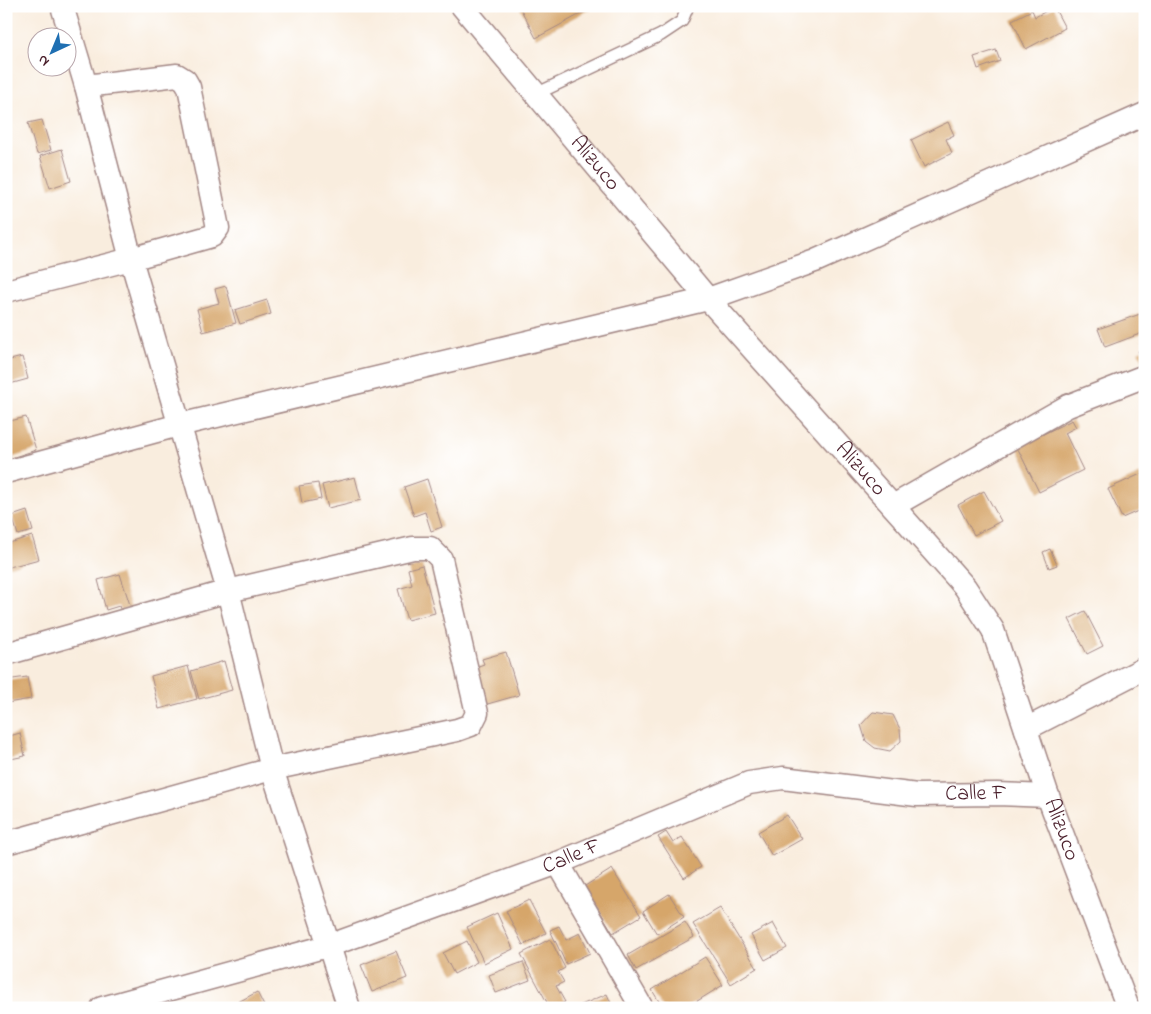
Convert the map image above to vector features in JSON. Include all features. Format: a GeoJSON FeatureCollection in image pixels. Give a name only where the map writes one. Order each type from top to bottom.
{"type":"FeatureCollection","features":[{"type":"Feature","properties":{"kind":"street"},"geometry":{"type":"LineString","coordinates":[[62,6],[86,86],[130,259],[228,591],[272,769],[331,945],[349,1008]]}},
{"type":"Feature","properties":{"kind":"street","name":"Alizuco"},"geometry":{"type":"LineString","coordinates":[[462,6],[708,299],[965,587],[993,630],[1048,796],[1128,1008]]}},
{"type":"Feature","properties":{"kind":"street"},"geometry":{"type":"LineString","coordinates":[[6,291],[212,236],[218,228],[185,80],[176,75],[86,86]]}},
{"type":"Feature","properties":{"kind":"street"},"geometry":{"type":"LineString","coordinates":[[6,472],[179,425],[708,299],[815,261],[1145,114]]}},
{"type":"Feature","properties":{"kind":"street"},"geometry":{"type":"LineString","coordinates":[[893,506],[1068,406],[1145,376]]}},
{"type":"Feature","properties":{"kind":"street"},"geometry":{"type":"LineString","coordinates":[[6,654],[228,591],[413,548],[430,548],[441,559],[477,713],[471,725],[272,769],[6,843]]}},
{"type":"Feature","properties":{"kind":"street"},"geometry":{"type":"LineString","coordinates":[[1026,729],[1145,668]]}},
{"type":"Feature","properties":{"kind":"street","name":"Calle F"},"geometry":{"type":"LineString","coordinates":[[102,1008],[331,945],[558,863],[749,783],[783,778],[917,795],[997,794],[1048,796]]}},
{"type":"Feature","properties":{"kind":"street"},"geometry":{"type":"LineString","coordinates":[[558,863],[642,1008]]}},
{"type":"Feature","properties":{"kind":"lane"},"geometry":{"type":"LineString","coordinates":[[536,94],[661,35],[682,22],[688,6]]}},
{"type":"Feature","properties":{"kind":"building"},"geometry":{"type":"Polygon","coordinates":[[[519,6],[589,6],[590,9],[536,38],[519,6]]]}},
{"type":"Feature","properties":{"kind":"building"},"geometry":{"type":"Polygon","coordinates":[[[1054,7],[1065,28],[1026,49],[1012,20],[1032,10],[1035,17],[1054,7]]]}},
{"type":"Feature","properties":{"kind":"building"},"geometry":{"type":"Polygon","coordinates":[[[996,50],[1000,61],[978,69],[974,57],[996,50]]]}},
{"type":"Feature","properties":{"kind":"building"},"geometry":{"type":"Polygon","coordinates":[[[42,120],[51,150],[37,154],[28,123],[42,120]]]}},
{"type":"Feature","properties":{"kind":"building"},"geometry":{"type":"Polygon","coordinates":[[[948,122],[954,135],[946,139],[952,153],[924,167],[911,140],[948,122]]]}},
{"type":"Feature","properties":{"kind":"building"},"geometry":{"type":"Polygon","coordinates":[[[62,149],[71,181],[50,188],[40,156],[62,149]]]}},
{"type":"Feature","properties":{"kind":"building"},"geometry":{"type":"Polygon","coordinates":[[[226,286],[236,323],[203,332],[197,309],[219,303],[215,289],[226,286]]]}},
{"type":"Feature","properties":{"kind":"building"},"geometry":{"type":"Polygon","coordinates":[[[267,300],[271,314],[240,324],[235,310],[267,300]]]}},
{"type":"Feature","properties":{"kind":"building"},"geometry":{"type":"Polygon","coordinates":[[[1140,314],[1145,332],[1105,347],[1098,329],[1140,314]]]}},
{"type":"Feature","properties":{"kind":"building"},"geometry":{"type":"Polygon","coordinates":[[[1145,348],[1145,364],[1138,351],[1145,348]]]}},
{"type":"Feature","properties":{"kind":"building"},"geometry":{"type":"Polygon","coordinates":[[[22,357],[28,379],[6,385],[6,361],[22,357]]]}},
{"type":"Feature","properties":{"kind":"building"},"geometry":{"type":"Polygon","coordinates":[[[26,417],[36,450],[11,458],[6,440],[6,422],[26,417]]]}},
{"type":"Feature","properties":{"kind":"building"},"geometry":{"type":"Polygon","coordinates":[[[1072,420],[1076,427],[1065,433],[1083,470],[1039,492],[1017,447],[1072,420]]]}},
{"type":"Feature","properties":{"kind":"building"},"geometry":{"type":"Polygon","coordinates":[[[1145,472],[1145,508],[1122,518],[1108,489],[1145,472]]]}},
{"type":"Feature","properties":{"kind":"building"},"geometry":{"type":"Polygon","coordinates":[[[355,477],[361,500],[328,508],[322,485],[355,477]]]}},
{"type":"Feature","properties":{"kind":"building"},"geometry":{"type":"Polygon","coordinates":[[[427,479],[442,527],[431,531],[425,512],[414,516],[404,487],[427,479]]]}},
{"type":"Feature","properties":{"kind":"building"},"geometry":{"type":"Polygon","coordinates":[[[318,483],[321,499],[302,503],[299,486],[318,483]]]}},
{"type":"Feature","properties":{"kind":"building"},"geometry":{"type":"Polygon","coordinates":[[[984,491],[1001,521],[974,535],[958,505],[984,491]]]}},
{"type":"Feature","properties":{"kind":"building"},"geometry":{"type":"Polygon","coordinates":[[[27,511],[33,531],[18,535],[12,516],[27,511]]]}},
{"type":"Feature","properties":{"kind":"building"},"geometry":{"type":"Polygon","coordinates":[[[32,536],[39,559],[6,568],[6,544],[32,536]]]}},
{"type":"Feature","properties":{"kind":"building"},"geometry":{"type":"Polygon","coordinates":[[[1050,549],[1057,565],[1049,568],[1043,552],[1050,549]]]}},
{"type":"Feature","properties":{"kind":"building"},"geometry":{"type":"Polygon","coordinates":[[[422,565],[435,613],[407,620],[398,589],[412,585],[408,569],[422,565]]]}},
{"type":"Feature","properties":{"kind":"building"},"geometry":{"type":"Polygon","coordinates":[[[120,574],[131,608],[121,611],[119,606],[106,610],[98,580],[120,574]]]}},
{"type":"Feature","properties":{"kind":"building"},"geometry":{"type":"Polygon","coordinates":[[[1085,611],[1103,646],[1087,654],[1069,619],[1085,611]]]}},
{"type":"Feature","properties":{"kind":"building"},"geometry":{"type":"Polygon","coordinates":[[[506,652],[519,695],[484,705],[473,668],[484,664],[482,659],[506,652]]]}},
{"type":"Feature","properties":{"kind":"building"},"geometry":{"type":"Polygon","coordinates":[[[224,661],[232,690],[199,699],[191,671],[224,661]]]}},
{"type":"Feature","properties":{"kind":"building"},"geometry":{"type":"Polygon","coordinates":[[[188,666],[197,699],[159,709],[151,676],[188,666]]]}},
{"type":"Feature","properties":{"kind":"building"},"geometry":{"type":"Polygon","coordinates":[[[27,677],[31,699],[7,703],[6,680],[27,677]]]}},
{"type":"Feature","properties":{"kind":"building"},"geometry":{"type":"Polygon","coordinates":[[[873,712],[893,715],[900,729],[901,741],[890,751],[875,748],[866,741],[861,725],[873,712]]]}},
{"type":"Feature","properties":{"kind":"building"},"geometry":{"type":"Polygon","coordinates":[[[20,733],[25,756],[6,760],[6,737],[20,733]]]}},
{"type":"Feature","properties":{"kind":"building"},"geometry":{"type":"Polygon","coordinates":[[[787,815],[802,839],[772,856],[758,832],[787,815]]]}},
{"type":"Feature","properties":{"kind":"building"},"geometry":{"type":"Polygon","coordinates":[[[666,832],[673,843],[682,837],[701,867],[684,878],[658,837],[666,832]]]}},
{"type":"Feature","properties":{"kind":"building"},"geometry":{"type":"Polygon","coordinates":[[[612,869],[641,916],[613,933],[585,886],[612,869]]]}},
{"type":"Feature","properties":{"kind":"building"},"geometry":{"type":"Polygon","coordinates":[[[669,894],[684,917],[657,934],[643,911],[669,894]]]}},
{"type":"Feature","properties":{"kind":"building"},"geometry":{"type":"Polygon","coordinates":[[[529,900],[546,933],[523,945],[506,911],[529,900]]]}},
{"type":"Feature","properties":{"kind":"building"},"geometry":{"type":"Polygon","coordinates":[[[720,908],[757,968],[731,984],[693,924],[720,908]]]}},
{"type":"Feature","properties":{"kind":"building"},"geometry":{"type":"Polygon","coordinates":[[[497,913],[513,949],[484,963],[467,927],[497,913]]]}},
{"type":"Feature","properties":{"kind":"building"},"geometry":{"type":"Polygon","coordinates":[[[685,922],[694,937],[636,970],[628,955],[685,922]]]}},
{"type":"Feature","properties":{"kind":"building"},"geometry":{"type":"Polygon","coordinates":[[[773,923],[787,948],[765,960],[751,935],[773,923]]]}},
{"type":"Feature","properties":{"kind":"building"},"geometry":{"type":"Polygon","coordinates":[[[559,926],[566,940],[580,933],[590,953],[566,964],[550,930],[559,926]]]}},
{"type":"Feature","properties":{"kind":"building"},"geometry":{"type":"Polygon","coordinates":[[[550,939],[565,968],[558,972],[564,982],[556,986],[565,1002],[553,1008],[550,1008],[521,954],[550,939]]]}},
{"type":"Feature","properties":{"kind":"building"},"geometry":{"type":"Polygon","coordinates":[[[467,941],[477,962],[454,974],[443,953],[467,941]]]}},
{"type":"Feature","properties":{"kind":"building"},"geometry":{"type":"Polygon","coordinates":[[[396,951],[407,978],[372,992],[361,965],[396,951]]]}},
{"type":"Feature","properties":{"kind":"building"},"geometry":{"type":"Polygon","coordinates":[[[705,957],[723,985],[686,1008],[663,1008],[652,990],[705,957]]]}},
{"type":"Feature","properties":{"kind":"building"},"geometry":{"type":"Polygon","coordinates":[[[523,962],[530,980],[496,993],[489,975],[523,962]]]}},
{"type":"Feature","properties":{"kind":"building"},"geometry":{"type":"Polygon","coordinates":[[[257,992],[265,1008],[227,1008],[257,992]]]}},
{"type":"Feature","properties":{"kind":"building"},"geometry":{"type":"Polygon","coordinates":[[[607,994],[613,1008],[574,1008],[607,994]]]}}]}
